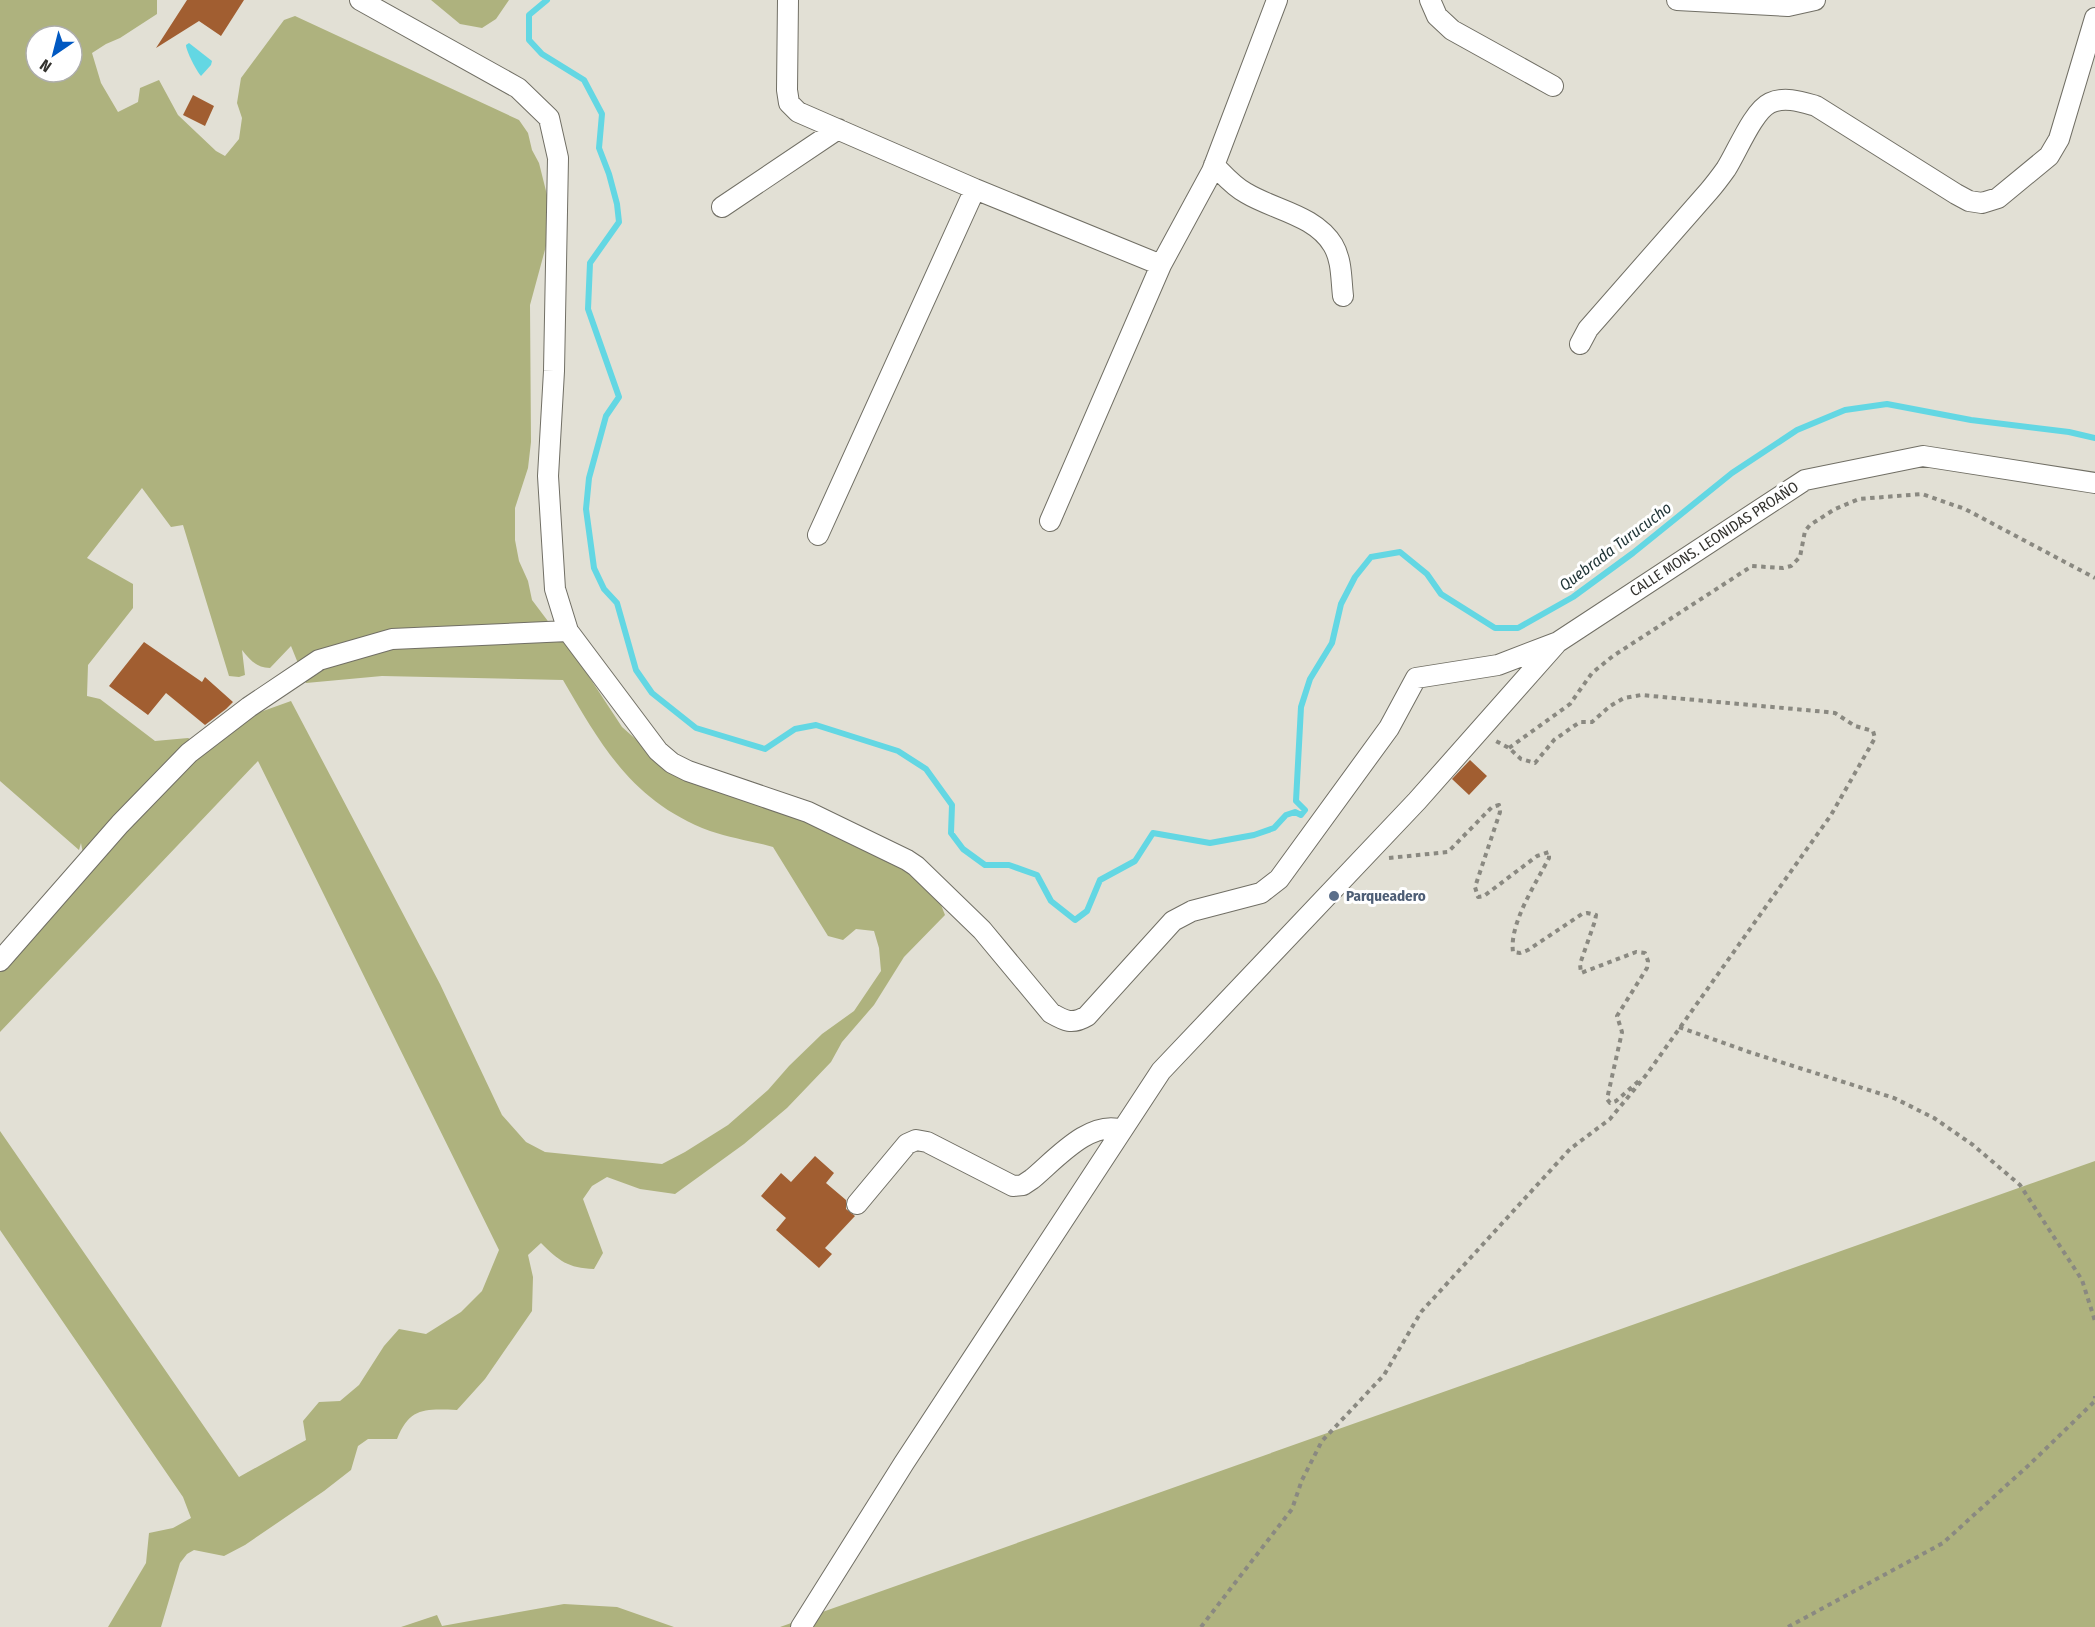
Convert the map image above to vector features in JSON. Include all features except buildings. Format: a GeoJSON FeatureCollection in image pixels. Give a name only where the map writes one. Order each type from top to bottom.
{"type":"FeatureCollection","features":[{"type":"Feature","properties":{"kind":"street"},"geometry":{"type":"LineString","coordinates":[[360,0],[518,88],[549,118],[558,158],[554,370],[548,476],[555,589],[568,631],[658,751],[672,763],[688,771],[808,812],[907,860],[982,930],[1051,1013],[1064,1021],[1077,1022],[1087,1016],[1173,921],[1192,911],[1261,893],[1279,879],[1389,728],[1416,678],[1498,665],[1558,642]]}},
{"type":"Feature","properties":{"kind":"street"},"geometry":{"type":"LineString","coordinates":[[788,0],[787,90],[789,103],[798,112],[975,189],[1161,265]]}},
{"type":"Feature","properties":{"kind":"street"},"geometry":{"type":"LineString","coordinates":[[1050,522],[1161,265],[1214,165],[1277,0]]}},
{"type":"Feature","properties":{"kind":"street"},"geometry":{"type":"LineString","coordinates":[[1430,0],[1437,16],[1452,30],[1553,86]]}},
{"type":"Feature","properties":{"kind":"street"},"geometry":{"type":"LineString","coordinates":[[1677,0],[1788,6],[1815,0]]}},
{"type":"Feature","properties":{"kind":"street"},"geometry":{"type":"LineString","coordinates":[[1580,344],[1587,329],[1709,191],[1726,168],[1758,114],[1769,103],[1783,99],[1816,106],[1956,194],[1969,201],[1982,203],[1998,198],[2049,156],[2059,139],[2095,18]]}},
{"type":"Feature","properties":{"kind":"street"},"geometry":{"type":"LineString","coordinates":[[722,207],[838,129]]}},
{"type":"Feature","properties":{"kind":"street"},"geometry":{"type":"LineString","coordinates":[[1214,165],[1230,182],[1246,193],[1298,216],[1322,232],[1334,246],[1340,264],[1343,296]]}},
{"type":"Feature","properties":{"kind":"street"},"geometry":{"type":"LineString","coordinates":[[818,535],[975,189]]}},
{"type":"Feature","properties":{"kind":"street","name":"CALLE MONS. LEONIDAS PROAÑO"},"geometry":{"type":"LineString","coordinates":[[1558,642],[1805,480],[1923,456],[2095,483]]}},
{"type":"Feature","properties":{"kind":"street"},"geometry":{"type":"LineString","coordinates":[[0,961],[120,824],[189,753],[249,707],[319,660],[392,639],[568,631]]}},
{"type":"Feature","properties":{"kind":"street"},"geometry":{"type":"LineString","coordinates":[[801,1627],[904,1463],[1161,1071],[1361,861],[1558,642]]}},
{"type":"Feature","properties":{"kind":"street"},"geometry":{"type":"LineString","coordinates":[[857,1204],[907,1144],[916,1140],[927,1142],[1013,1186],[1023,1185],[1032,1179],[1087,1133],[1100,1128],[1112,1127],[1122,1130]]}},
{"type":"Feature","properties":{"kind":"path"},"geometry":{"type":"LineString","coordinates":[[1509,748],[1570,704],[1592,673],[1613,656],[1742,572],[1752,566],[1782,568],[1791,566],[1800,557],[1805,531],[1810,525],[1835,509],[1859,499],[1922,494],[1965,509],[2095,578]]}},
{"type":"Feature","properties":{"kind":"path"},"geometry":{"type":"LineString","coordinates":[[1201,1627],[1292,1509],[1302,1480],[1322,1441],[1384,1375],[1421,1312],[1570,1149],[1610,1119],[1647,1074],[1831,815],[1875,738],[1873,731],[1855,726],[1835,713],[1641,695],[1624,698],[1610,706],[1592,722],[1580,722],[1554,740],[1535,764],[1521,759],[1509,748],[1479,731]]}},
{"type":"Feature","properties":{"kind":"path"},"geometry":{"type":"LineString","coordinates":[[1361,861],[1448,852],[1492,807],[1499,805],[1500,812],[1475,887],[1478,897],[1484,896],[1538,856],[1549,852],[1549,858],[1519,918],[1512,943],[1513,952],[1520,954],[1528,950],[1587,912],[1596,915],[1596,921],[1580,964],[1581,974],[1636,952],[1645,953],[1647,968],[1617,1016],[1622,1032],[1607,1099],[1610,1103],[1616,1101],[1647,1074]]}},
{"type":"Feature","properties":{"kind":"path"},"geometry":{"type":"LineString","coordinates":[[1679,1027],[1894,1098],[1934,1118],[1973,1145],[2020,1185],[2082,1280],[2095,1321]]}},
{"type":"Feature","properties":{"kind":"path"},"geometry":{"type":"LineString","coordinates":[[1788,1627],[1943,1543],[2030,1464],[2095,1401],[2095,1396]]}},
{"type":"Feature","properties":{"kind":"green space"},"geometry":{"type":"Polygon","coordinates":[[[0,0],[157,0],[157,14],[92,53],[101,83],[118,112],[138,102],[140,88],[159,80],[178,115],[216,151],[225,156],[239,139],[242,118],[237,103],[241,78],[284,20],[295,16],[519,120],[528,133],[532,150],[539,163],[551,211],[546,246],[530,305],[531,442],[528,468],[515,508],[515,540],[519,561],[528,581],[532,600],[584,669],[622,727],[639,742],[692,778],[739,799],[807,813],[908,867],[936,892],[945,915],[904,957],[874,1005],[842,1042],[831,1062],[787,1108],[744,1144],[675,1194],[640,1189],[607,1177],[592,1186],[583,1199],[603,1253],[594,1269],[577,1267],[564,1262],[541,1243],[528,1255],[533,1277],[532,1311],[485,1379],[457,1410],[420,1412],[407,1421],[397,1439],[368,1439],[358,1446],[351,1470],[245,1545],[224,1556],[194,1550],[187,1554],[180,1563],[161,1627],[108,1627],[146,1563],[149,1533],[173,1528],[191,1518],[183,1497],[0,1230],[0,1131],[239,1477],[306,1440],[303,1421],[319,1402],[340,1401],[359,1385],[384,1346],[399,1329],[426,1334],[461,1312],[482,1291],[499,1250],[258,761],[0,1032],[0,962],[83,854],[81,843],[79,850],[0,781],[0,0]],[[142,488],[87,558],[133,584],[133,608],[88,665],[87,696],[100,699],[155,741],[188,738],[209,749],[246,717],[291,701],[440,984],[502,1115],[526,1142],[545,1152],[662,1164],[728,1125],[768,1090],[822,1034],[854,1011],[881,971],[879,948],[874,931],[856,929],[843,940],[828,936],[773,847],[710,831],[683,819],[660,805],[640,788],[606,750],[563,680],[382,676],[306,683],[291,646],[270,668],[254,663],[242,650],[245,675],[229,676],[183,525],[171,527],[142,488]]]}},
{"type":"Feature","properties":{"kind":"green space"},"geometry":{"type":"Polygon","coordinates":[[[431,0],[509,0],[496,19],[482,28],[460,24],[431,0]]]}},
{"type":"Feature","properties":{"kind":"green space"},"geometry":{"type":"Polygon","coordinates":[[[2095,1161],[2095,1627],[780,1627],[2095,1161]]]}},
{"type":"Feature","properties":{"kind":"green space"},"geometry":{"type":"Polygon","coordinates":[[[564,1604],[617,1607],[674,1627],[401,1627],[437,1615],[442,1626],[564,1604]]]}},
{"type":"Feature","properties":{"kind":"water"},"geometry":{"type":"Polygon","coordinates":[[[189,43],[212,61],[201,76],[188,52],[186,45],[189,43]]]}},
{"type":"Feature","properties":{"kind":"waterway","name":"Quebrada Turucucho"},"geometry":{"type":"LineString","coordinates":[[547,0],[529,15],[529,40],[542,54],[584,80],[602,114],[599,148],[617,204],[619,222],[590,263],[588,309],[619,397],[606,416],[589,478],[586,509],[594,568],[604,589],[617,603],[636,670],[652,693],[696,728],[765,749],[795,729],[816,725],[898,751],[926,769],[952,805],[951,833],[963,849],[985,865],[1009,865],[1037,875],[1051,901],[1075,920],[1087,911],[1100,880],[1135,861],[1153,833],[1210,843],[1254,835],[1274,828],[1286,815],[1295,812],[1301,815],[1305,810],[1296,801],[1301,707],[1310,679],[1332,643],[1341,604],[1355,577],[1371,557],[1400,552],[1427,574],[1441,594],[1495,628],[1518,628],[1573,597],[1633,553],[1732,473],[1797,430],[1845,410],[1887,404],[1971,420],[2069,432],[2095,438]]}},
{"type":"Feature","properties":{"kind":"place","name":"Parqueadero"},"geometry":{"type":"Point","coordinates":[1334,896]}}]}
